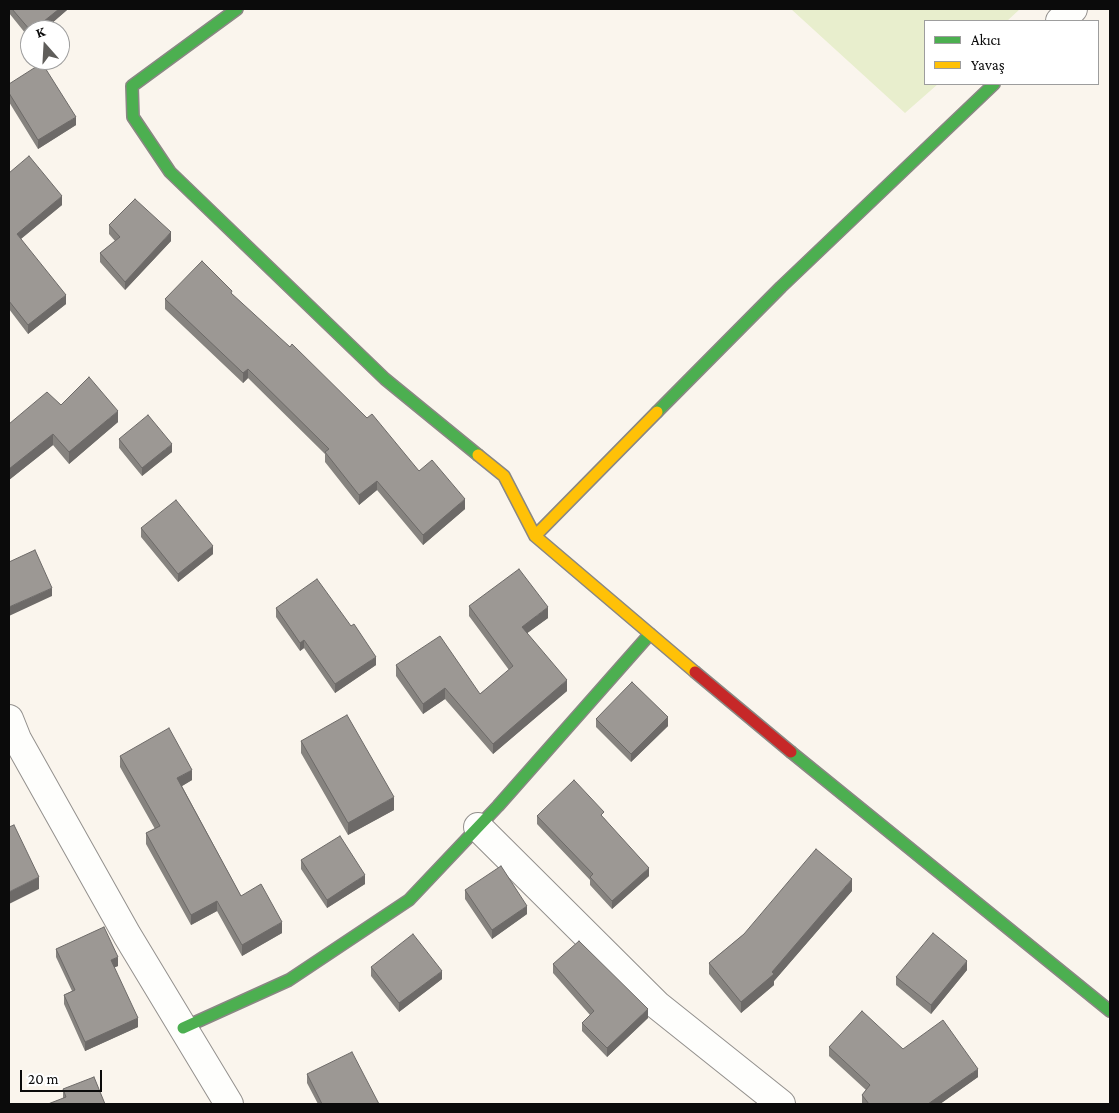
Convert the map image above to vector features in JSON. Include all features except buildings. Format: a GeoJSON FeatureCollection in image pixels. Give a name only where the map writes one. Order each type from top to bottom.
{"type":"FeatureCollection","features":[{"type":"Feature","properties":{"kind":"street"},"geometry":{"type":"LineString","coordinates":[[237,9],[132,86],[133,117],[170,172],[385,379],[504,476],[535,536],[736,707],[1110,1011]]}},
{"type":"Feature","properties":{"kind":"street"},"geometry":{"type":"LineString","coordinates":[[1061,20],[1073,9]]}},
{"type":"Feature","properties":{"kind":"street"},"geometry":{"type":"LineString","coordinates":[[535,536],[781,287],[993,85]]}},
{"type":"Feature","properties":{"kind":"street"},"geometry":{"type":"LineString","coordinates":[[183,1028],[289,980],[409,900],[478,827],[650,634]]}},
{"type":"Feature","properties":{"kind":"street"},"geometry":{"type":"LineString","coordinates":[[9,719],[17,739],[127,935],[229,1104]]}},
{"type":"Feature","properties":{"kind":"street"},"geometry":{"type":"LineString","coordinates":[[478,827],[656,1005],[781,1104]]}},
{"type":"Feature","properties":{"kind":"green space"},"geometry":{"type":"Polygon","coordinates":[[[791,9],[1020,9],[1008,20],[924,20],[924,85],[937,85],[905,113],[791,9]]]}},
{"type":"Feature","properties":{"kind":"traffic: fast"},"geometry":{"type":"LineString","coordinates":[[237,9],[132,86],[133,117],[170,172],[385,379],[478,455]]}},
{"type":"Feature","properties":{"kind":"traffic: fast"},"geometry":{"type":"LineString","coordinates":[[657,412],[781,287],[993,85]]}},
{"type":"Feature","properties":{"kind":"traffic: fast"},"geometry":{"type":"LineString","coordinates":[[183,1028],[289,980],[409,900],[498,806],[650,634]]}},
{"type":"Feature","properties":{"kind":"traffic: fast"},"geometry":{"type":"LineString","coordinates":[[791,752],[1110,1011]]}},
{"type":"Feature","properties":{"kind":"traffic: slow"},"geometry":{"type":"LineString","coordinates":[[535,536],[657,412]]}},
{"type":"Feature","properties":{"kind":"traffic: slow"},"geometry":{"type":"LineString","coordinates":[[478,455],[504,476],[535,536],[695,672]]}},
{"type":"Feature","properties":{"kind":"traffic: jam"},"geometry":{"type":"LineString","coordinates":[[695,672],[791,752]]}}]}
